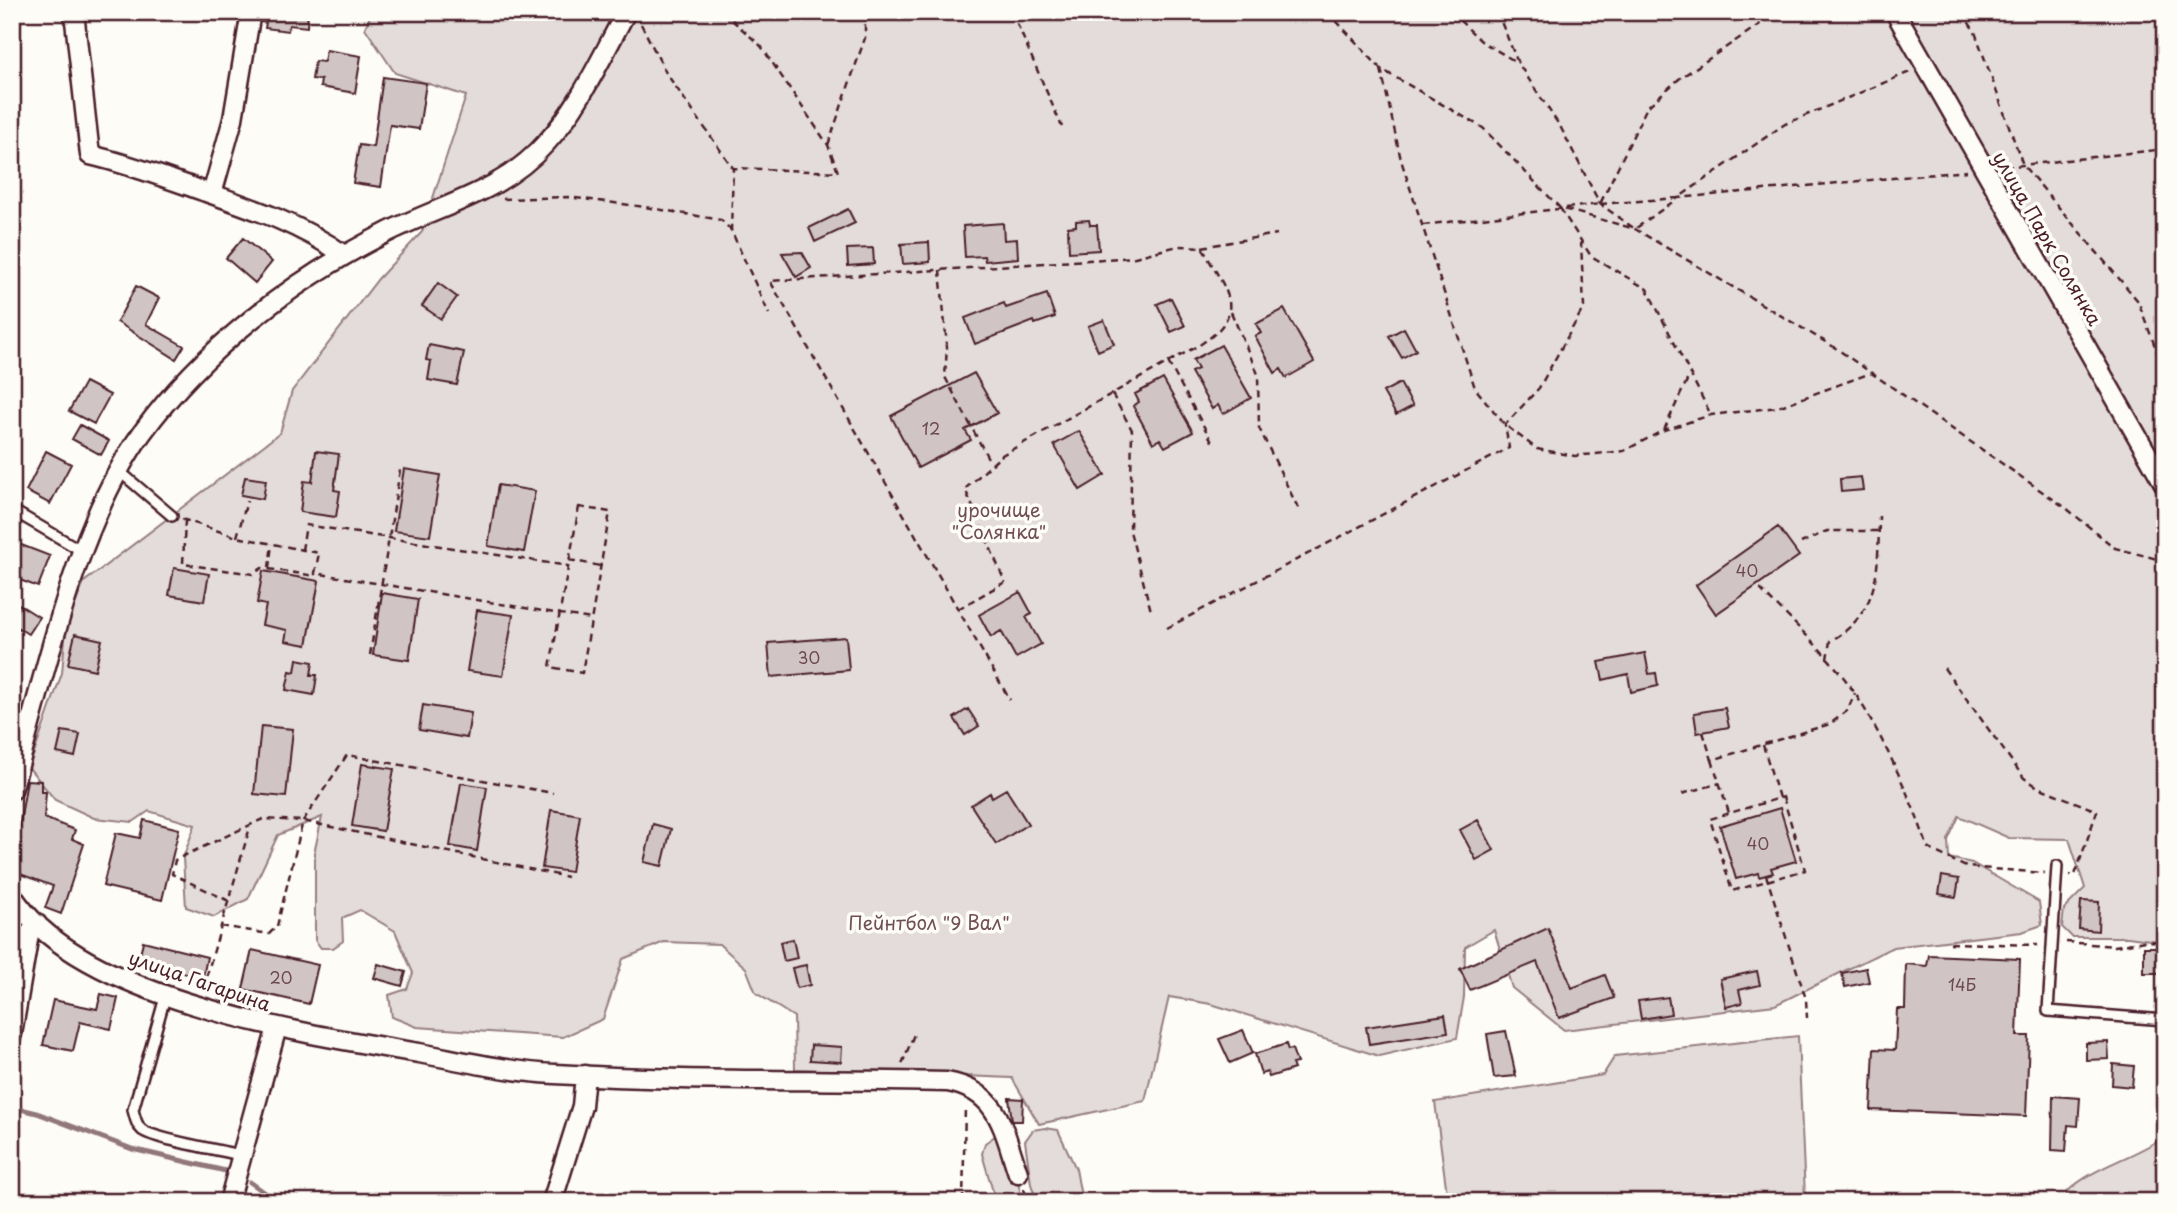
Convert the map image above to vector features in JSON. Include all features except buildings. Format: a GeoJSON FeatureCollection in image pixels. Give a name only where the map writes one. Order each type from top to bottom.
{"type":"FeatureCollection","features":[{"type":"Feature","properties":{"kind":"street"},"geometry":{"type":"LineString","coordinates":[[74,12],[90,155],[125,163],[212,194],[318,236],[344,255]]}},
{"type":"Feature","properties":{"kind":"street"},"geometry":{"type":"LineString","coordinates":[[212,194],[233,118],[251,12]]}},
{"type":"Feature","properties":{"kind":"street"},"geometry":{"type":"LineString","coordinates":[[12,790],[82,551],[118,470],[143,433],[181,387],[226,343],[272,304],[344,255],[388,232],[468,200],[503,181],[547,143],[585,87],[626,12]]}},
{"type":"Feature","properties":{"kind":"street","name":"улица Парк Солянка"},"geometry":{"type":"LineString","coordinates":[[1895,12],[2165,485]]}},
{"type":"Feature","properties":{"kind":"street","name":"улица Гагарина"},"geometry":{"type":"LineString","coordinates":[[12,895],[37,924],[79,957],[166,994],[277,1027],[552,1074],[900,1081],[964,1085]]}},
{"type":"Feature","properties":{"kind":"street"},"geometry":{"type":"LineString","coordinates":[[12,1034],[29,934],[37,924]]}},
{"type":"Feature","properties":{"kind":"street"},"geometry":{"type":"LineString","coordinates":[[229,1202],[277,1027]]}},
{"type":"Feature","properties":{"kind":"street"},"geometry":{"type":"LineString","coordinates":[[552,1202],[582,1105],[585,1075]]}},
{"type":"Feature","properties":{"kind":"street"},"geometry":{"type":"LineString","coordinates":[[964,1085],[985,1097],[997,1113],[1018,1172]]}},
{"type":"Feature","properties":{"kind":"lane"},"geometry":{"type":"LineString","coordinates":[[118,470],[172,516]]}},
{"type":"Feature","properties":{"kind":"lane"},"geometry":{"type":"LineString","coordinates":[[12,510],[82,551]]}},
{"type":"Feature","properties":{"kind":"lane"},"geometry":{"type":"LineString","coordinates":[[2056,870],[2048,1010],[2165,1020]]}},
{"type":"Feature","properties":{"kind":"lane"},"geometry":{"type":"LineString","coordinates":[[166,994],[134,1110],[136,1121],[142,1130],[156,1136],[243,1156]]}},
{"type":"Feature","properties":{"kind":"path"},"geometry":{"type":"LineString","coordinates":[[723,12],[761,46],[828,145],[838,172],[733,168]]}},
{"type":"Feature","properties":{"kind":"path"},"geometry":{"type":"LineString","coordinates":[[828,145],[865,38],[865,12]]}},
{"type":"Feature","properties":{"kind":"path"},"geometry":{"type":"LineString","coordinates":[[1012,12],[1062,127]]}},
{"type":"Feature","properties":{"kind":"path"},"geometry":{"type":"LineString","coordinates":[[1328,12],[1381,69],[1483,128],[1560,208],[1591,257],[1647,289],[1711,415]]}},
{"type":"Feature","properties":{"kind":"path"},"geometry":{"type":"LineString","coordinates":[[1451,12],[1481,41],[1518,62]]}},
{"type":"Feature","properties":{"kind":"path"},"geometry":{"type":"LineString","coordinates":[[1497,12],[1518,62],[1561,128],[1600,204],[1635,229],[1834,348],[2066,508],[2115,548],[2165,561]]}},
{"type":"Feature","properties":{"kind":"path"},"geometry":{"type":"LineString","coordinates":[[1600,204],[1647,107],[1679,79],[1779,12]]}},
{"type":"Feature","properties":{"kind":"path"},"geometry":{"type":"LineString","coordinates":[[1962,12],[1975,32],[2023,165],[2137,301],[2165,373]]}},
{"type":"Feature","properties":{"kind":"path"},"geometry":{"type":"LineString","coordinates":[[640,24],[666,73],[733,168],[731,230]]}},
{"type":"Feature","properties":{"kind":"path"},"geometry":{"type":"LineString","coordinates":[[1635,229],[1785,124],[1925,66]]}},
{"type":"Feature","properties":{"kind":"path"},"geometry":{"type":"LineString","coordinates":[[1381,69],[1401,160],[1475,388],[1505,425],[1537,449],[1574,456],[1624,451],[1664,430],[1711,415],[1778,407],[1871,373]]}},
{"type":"Feature","properties":{"kind":"path"},"geometry":{"type":"LineString","coordinates":[[1423,225],[1560,208],[1983,169],[2165,149]]}},
{"type":"Feature","properties":{"kind":"path"},"geometry":{"type":"LineString","coordinates":[[468,200],[568,197],[721,220],[731,230],[769,314]]}},
{"type":"Feature","properties":{"kind":"path"},"geometry":{"type":"LineString","coordinates":[[1560,208],[1635,229]]}},
{"type":"Feature","properties":{"kind":"path"},"geometry":{"type":"LineString","coordinates":[[1010,700],[770,281],[1135,257],[1178,246],[1202,247],[1277,234]]}},
{"type":"Feature","properties":{"kind":"path"},"geometry":{"type":"LineString","coordinates":[[1505,425],[1539,388],[1584,307],[1581,242]]}},
{"type":"Feature","properties":{"kind":"path"},"geometry":{"type":"LineString","coordinates":[[1202,247],[1230,301],[1231,312],[1258,374],[1259,428],[1300,513]]}},
{"type":"Feature","properties":{"kind":"path"},"geometry":{"type":"LineString","coordinates":[[940,270],[947,347],[945,377],[991,463]]}},
{"type":"Feature","properties":{"kind":"path"},"geometry":{"type":"LineString","coordinates":[[958,609],[1005,582],[965,489],[991,463],[1213,335],[1225,324],[1231,312]]}},
{"type":"Feature","properties":{"kind":"path"},"geometry":{"type":"LineString","coordinates":[[1168,362],[1213,443]]}},
{"type":"Feature","properties":{"kind":"path"},"geometry":{"type":"LineString","coordinates":[[1664,430],[1690,374]]}},
{"type":"Feature","properties":{"kind":"path"},"geometry":{"type":"LineString","coordinates":[[1112,394],[1132,429],[1130,531],[1150,611]]}},
{"type":"Feature","properties":{"kind":"path"},"geometry":{"type":"LineString","coordinates":[[1167,628],[1509,448],[1505,425]]}},
{"type":"Feature","properties":{"kind":"path"},"geometry":{"type":"LineString","coordinates":[[370,654],[400,470]]}},
{"type":"Feature","properties":{"kind":"path"},"geometry":{"type":"LineString","coordinates":[[237,537],[247,501]]}},
{"type":"Feature","properties":{"kind":"path"},"geometry":{"type":"LineString","coordinates":[[579,507],[610,512],[582,673],[550,667],[568,566],[579,507]]}},
{"type":"Feature","properties":{"kind":"path"},"geometry":{"type":"LineString","coordinates":[[172,516],[185,520],[237,537],[319,553],[315,576],[262,568],[253,574],[183,565],[185,520]]}},
{"type":"Feature","properties":{"kind":"path"},"geometry":{"type":"LineString","coordinates":[[1827,659],[1830,640],[1850,630],[1867,610],[1878,564],[1879,516]]}},
{"type":"Feature","properties":{"kind":"path"},"geometry":{"type":"LineString","coordinates":[[302,550],[306,524],[568,566]]}},
{"type":"Feature","properties":{"kind":"path"},"geometry":{"type":"LineString","coordinates":[[1801,543],[1827,531],[1879,531]]}},
{"type":"Feature","properties":{"kind":"path"},"geometry":{"type":"LineString","coordinates":[[269,570],[272,544]]}},
{"type":"Feature","properties":{"kind":"path"},"geometry":{"type":"LineString","coordinates":[[569,560],[601,566]]}},
{"type":"Feature","properties":{"kind":"path"},"geometry":{"type":"LineString","coordinates":[[315,573],[591,619]]}},
{"type":"Feature","properties":{"kind":"path"},"geometry":{"type":"LineString","coordinates":[[1760,589],[1827,659],[1855,693],[1915,809],[1928,848],[1966,867],[2056,870],[2075,875],[2097,811],[2038,787],[2024,778],[1976,707],[1944,668]]}},
{"type":"Feature","properties":{"kind":"path"},"geometry":{"type":"LineString","coordinates":[[1712,760],[1830,724],[1847,710],[1855,693]]}},
{"type":"Feature","properties":{"kind":"path"},"geometry":{"type":"LineString","coordinates":[[1703,732],[1729,813]]}},
{"type":"Feature","properties":{"kind":"path"},"geometry":{"type":"LineString","coordinates":[[1763,746],[1779,798]]}},
{"type":"Feature","properties":{"kind":"path"},"geometry":{"type":"LineString","coordinates":[[221,926],[269,934],[277,926],[303,821],[347,755],[553,793]]}},
{"type":"Feature","properties":{"kind":"path"},"geometry":{"type":"LineString","coordinates":[[1682,794],[1720,783]]}},
{"type":"Feature","properties":{"kind":"path"},"geometry":{"type":"LineString","coordinates":[[1783,797],[1805,870],[1732,891],[1710,819],[1729,813],[1783,797]]}},
{"type":"Feature","properties":{"kind":"path"},"geometry":{"type":"LineString","coordinates":[[229,901],[172,874],[175,860],[263,819],[303,821],[567,877]]}},
{"type":"Feature","properties":{"kind":"path"},"geometry":{"type":"LineString","coordinates":[[199,1005],[251,825]]}},
{"type":"Feature","properties":{"kind":"path"},"geometry":{"type":"LineString","coordinates":[[1766,875],[1806,999],[1807,1018]]}},
{"type":"Feature","properties":{"kind":"path"},"geometry":{"type":"LineString","coordinates":[[1950,943],[2115,946],[2145,941],[2165,942]]}},
{"type":"Feature","properties":{"kind":"path"},"geometry":{"type":"LineString","coordinates":[[900,1081],[899,1072],[915,1032]]}},
{"type":"Feature","properties":{"kind":"path"},"geometry":{"type":"LineString","coordinates":[[963,1202],[964,1085]]}},
{"type":"Feature","properties":{"kind":"green space","name":"урочище \"Солянка\""},"geometry":{"type":"Polygon","coordinates":[[[372,12],[2165,12],[2165,942],[2128,937],[2072,937],[2062,927],[2064,909],[2085,888],[2069,839],[2009,838],[1959,816],[1948,840],[1949,858],[1972,863],[2039,902],[2042,925],[2022,932],[1893,947],[1775,1005],[1564,1030],[1512,988],[1494,930],[1465,947],[1464,997],[1457,1038],[1379,1056],[1211,1004],[1169,997],[1145,1101],[1039,1124],[1012,1078],[795,1069],[794,1017],[756,993],[746,968],[719,944],[664,942],[623,959],[603,1019],[563,1037],[417,1027],[392,1017],[389,995],[407,989],[413,973],[395,931],[360,910],[342,918],[343,941],[333,948],[321,948],[315,940],[315,849],[322,817],[278,835],[248,899],[214,917],[186,907],[183,858],[195,825],[149,811],[133,822],[94,818],[55,800],[29,768],[62,673],[66,627],[84,582],[280,433],[292,391],[378,279],[422,232],[466,96],[395,73],[365,28],[372,12]]]}},
{"type":"Feature","properties":{"kind":"green space"},"geometry":{"type":"Polygon","coordinates":[[[1798,1036],[1805,1197],[1782,1202],[1448,1202],[1435,1102],[1603,1075],[1615,1056],[1798,1036]]]}},
{"type":"Feature","properties":{"kind":"green space"},"geometry":{"type":"Polygon","coordinates":[[[1033,1130],[1058,1130],[1076,1169],[1082,1202],[1037,1202],[1031,1184],[1025,1141],[1033,1130]]]}},
{"type":"Feature","properties":{"kind":"green space"},"geometry":{"type":"Polygon","coordinates":[[[995,1136],[1010,1157],[1023,1202],[996,1202],[982,1154],[985,1143],[995,1136]]]}},
{"type":"Feature","properties":{"kind":"green space"},"geometry":{"type":"Polygon","coordinates":[[[2165,1136],[2165,1195],[2150,1202],[2067,1202],[2067,1192],[2089,1175],[2165,1136]]]}},
{"type":"Feature","properties":{"kind":"waterway"},"geometry":{"type":"LineString","coordinates":[[12,1107],[37,1113],[132,1149],[234,1173]]}},
{"type":"Feature","properties":{"kind":"waterway"},"geometry":{"type":"LineString","coordinates":[[250,1182],[278,1202]]}},
{"type":"Feature","properties":{"kind":"park label","name":"Пейнтбол \"9 Вал\""},"geometry":{"type":"Point","coordinates":[929,922]}}]}
